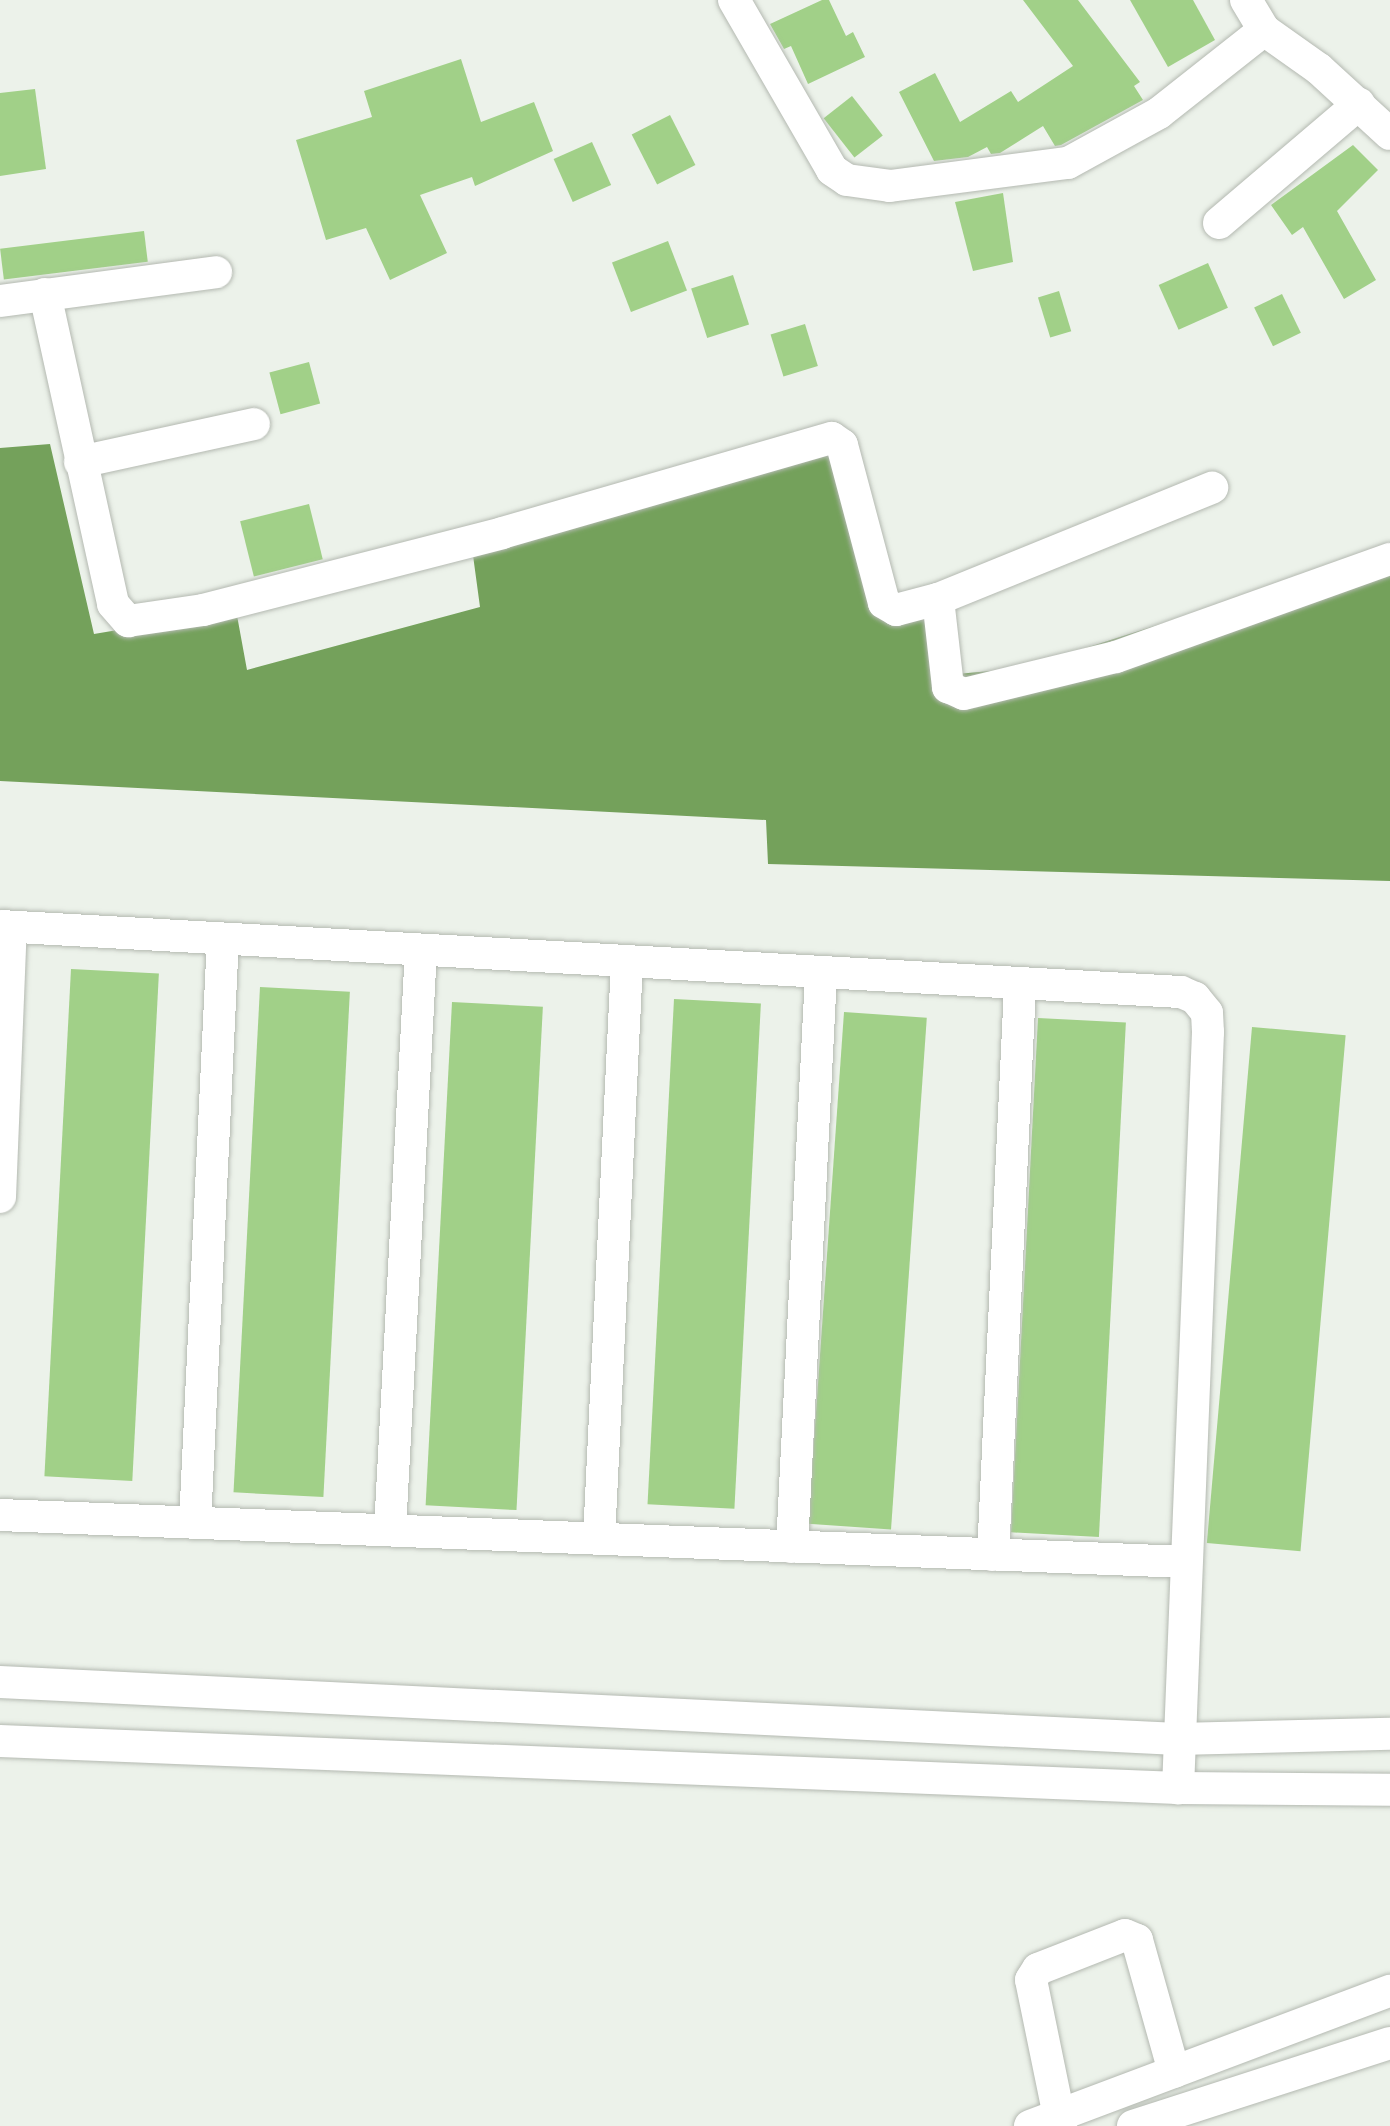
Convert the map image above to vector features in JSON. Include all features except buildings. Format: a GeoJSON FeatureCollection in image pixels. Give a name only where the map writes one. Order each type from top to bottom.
{"type":"FeatureCollection","features":[{"type":"Feature","properties":{"kind":"street"},"geometry":{"type":"LineString","coordinates":[[734,0],[832,170],[847,180],[890,186],[1068,163],[1159,113],[1264,30]]}},
{"type":"Feature","properties":{"kind":"street"},"geometry":{"type":"LineString","coordinates":[[1246,0],[1264,30],[1359,104],[1390,134]]}},
{"type":"Feature","properties":{"kind":"street"},"geometry":{"type":"LineString","coordinates":[[1219,223],[1359,104]]}},
{"type":"Feature","properties":{"kind":"street"},"geometry":{"type":"LineString","coordinates":[[0,301],[216,272]]}},
{"type":"Feature","properties":{"kind":"street"},"geometry":{"type":"LineString","coordinates":[[45,294],[113,604],[128,621],[203,610],[502,533],[832,438],[842,445],[884,603],[896,610],[938,599],[1212,488]]}},
{"type":"Feature","properties":{"kind":"street"},"geometry":{"type":"LineString","coordinates":[[80,462],[254,424]]}},
{"type":"Feature","properties":{"kind":"street"},"geometry":{"type":"LineString","coordinates":[[938,599],[948,687],[964,694],[1116,657],[1390,559]]}},
{"type":"Feature","properties":{"kind":"street"},"geometry":{"type":"LineString","coordinates":[[0,1197],[5,926],[1020,986],[1181,992],[1195,998],[1207,1013],[1178,1788]]}},
{"type":"Feature","properties":{"kind":"street"},"geometry":{"type":"LineString","coordinates":[[195,1523],[223,939]]}},
{"type":"Feature","properties":{"kind":"street"},"geometry":{"type":"LineString","coordinates":[[390,1530],[421,951]]}},
{"type":"Feature","properties":{"kind":"street"},"geometry":{"type":"LineString","coordinates":[[599,1539],[627,963]]}},
{"type":"Feature","properties":{"kind":"street"},"geometry":{"type":"LineString","coordinates":[[792,1547],[821,974]]}},
{"type":"Feature","properties":{"kind":"street"},"geometry":{"type":"LineString","coordinates":[[993,1555],[1020,986]]}},
{"type":"Feature","properties":{"kind":"street"},"geometry":{"type":"LineString","coordinates":[[0,1515],[1186,1562]]}},
{"type":"Feature","properties":{"kind":"street"},"geometry":{"type":"LineString","coordinates":[[0,1682],[1178,1739],[1390,1734]]}},
{"type":"Feature","properties":{"kind":"street"},"geometry":{"type":"LineString","coordinates":[[0,1741],[1178,1788],[1390,1790]]}},
{"type":"Feature","properties":{"kind":"street"},"geometry":{"type":"LineString","coordinates":[[1174,2072],[1137,1940],[1125,1935],[1033,1973],[1050,2123],[1174,2072],[1390,1991]]}},
{"type":"Feature","properties":{"kind":"street"},"geometry":{"type":"LineString","coordinates":[[1133,2126],[1390,2043]]}},
{"type":"Feature","properties":{"kind":"shaded area"},"geometry":{"type":"Polygon","coordinates":[[[844,427],[895,622],[946,600],[957,674],[1023,668],[1390,551],[1390,881],[768,864],[766,820],[0,781],[0,448],[50,444],[94,634],[236,610],[247,670],[480,607],[472,548],[844,427]]]}}]}
